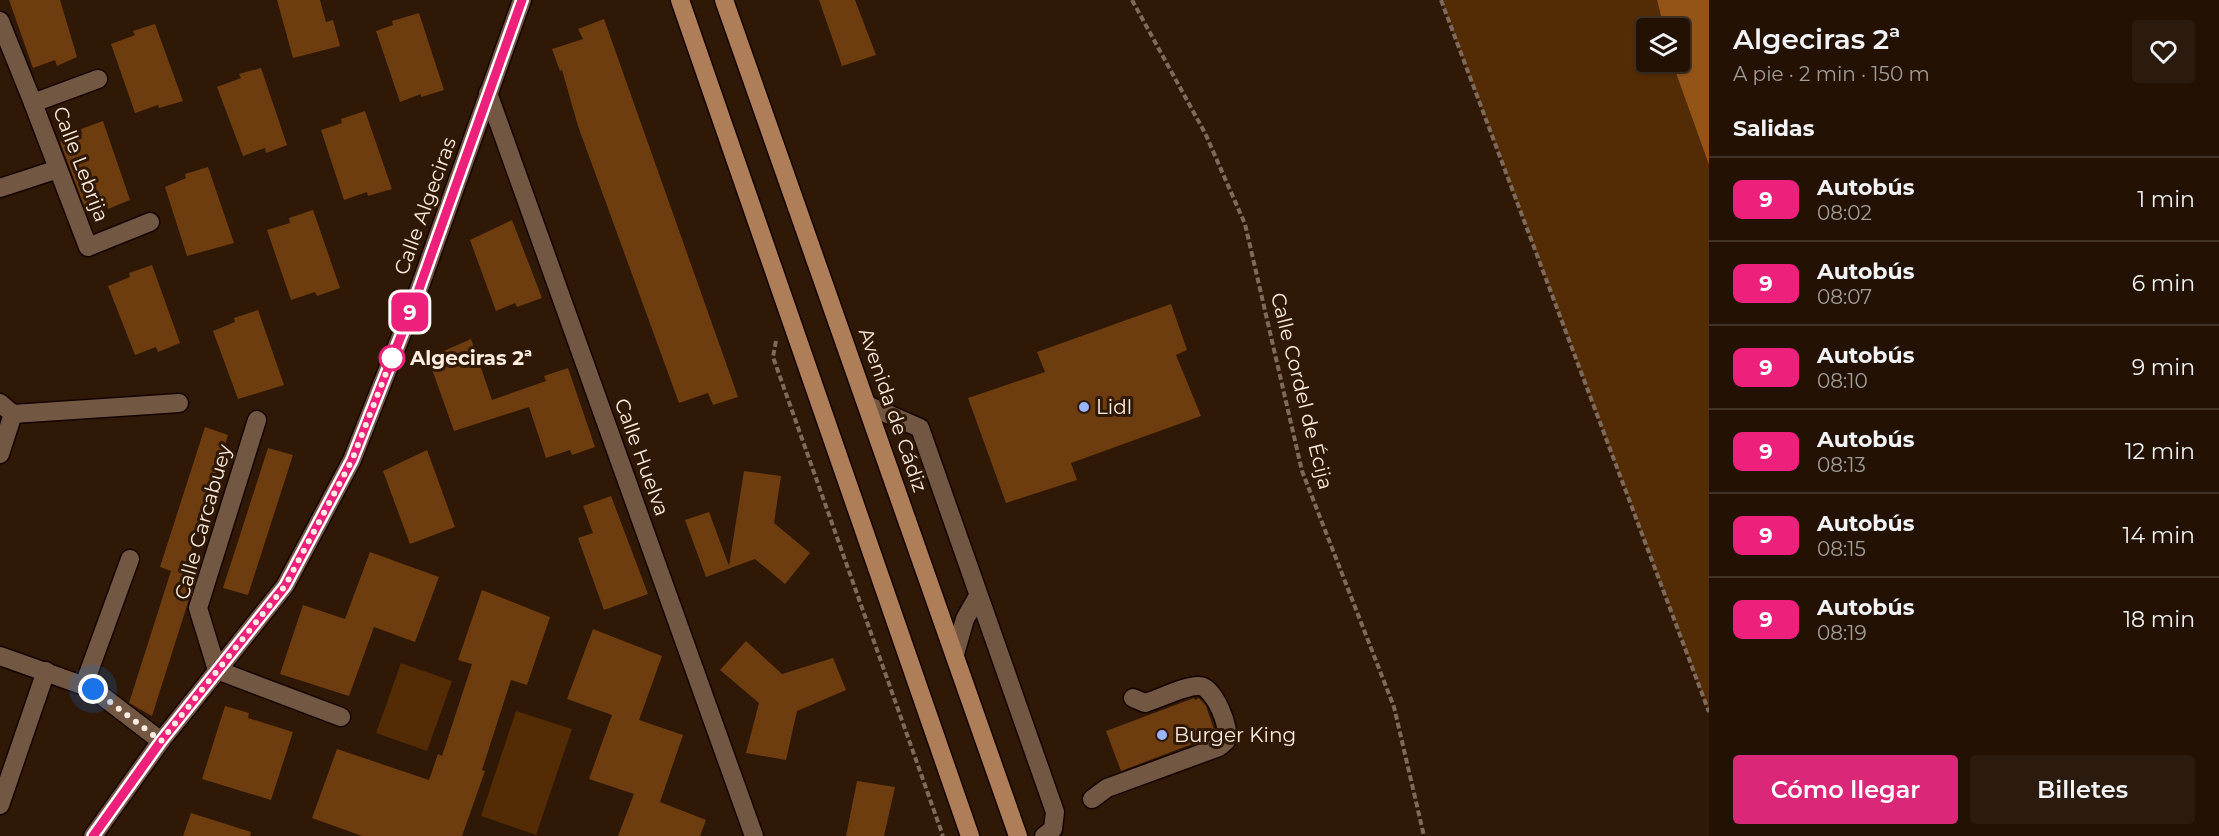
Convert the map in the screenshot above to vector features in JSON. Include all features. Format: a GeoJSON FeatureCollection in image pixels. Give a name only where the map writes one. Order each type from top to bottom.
{"type":"FeatureCollection","features":[{"type":"Feature","properties":{"kind":"main road"},"geometry":{"type":"LineString","coordinates":[[680,0],[970,836]]}},
{"type":"Feature","properties":{"kind":"main road","name":"Avenida de Cádiz"},"geometry":{"type":"LineString","coordinates":[[724,0],[1018,836]]}},
{"type":"Feature","properties":{"kind":"street","name":"Calle Algeciras"},"geometry":{"type":"LineString","coordinates":[[93,836],[161,741],[285,586],[352,460],[418,292],[522,0]]}},
{"type":"Feature","properties":{"kind":"street","name":"Calle Lebrija"},"geometry":{"type":"LineString","coordinates":[[0,21],[88,246],[150,222]]}},
{"type":"Feature","properties":{"kind":"street","name":"Calle Lebrija"},"geometry":{"type":"LineString","coordinates":[[33,103],[98,79]]}},
{"type":"Feature","properties":{"kind":"street","name":"Calle Huelva"},"geometry":{"type":"LineString","coordinates":[[488,93],[754,836]]}},
{"type":"Feature","properties":{"kind":"street"},"geometry":{"type":"LineString","coordinates":[[0,188],[58,169]]}},
{"type":"Feature","properties":{"kind":"street"},"geometry":{"type":"LineString","coordinates":[[0,454],[7,409],[179,404]]}},
{"type":"Feature","properties":{"kind":"street"},"geometry":{"type":"LineString","coordinates":[[867,405],[920,428],[1055,812],[1053,829],[1044,836]]}},
{"type":"Feature","properties":{"kind":"street","name":"Calle Carcabuey"},"geometry":{"type":"LineString","coordinates":[[217,670],[198,608],[257,420]]}},
{"type":"Feature","properties":{"kind":"street"},"geometry":{"type":"LineString","coordinates":[[84,685],[130,559]]}},
{"type":"Feature","properties":{"kind":"street"},"geometry":{"type":"LineString","coordinates":[[955,654],[965,619],[978,596]]}},
{"type":"Feature","properties":{"kind":"street"},"geometry":{"type":"LineString","coordinates":[[0,656],[93,689],[161,741]]}},
{"type":"Feature","properties":{"kind":"street"},"geometry":{"type":"LineString","coordinates":[[217,670],[341,717]]}},
{"type":"Feature","properties":{"kind":"street"},"geometry":{"type":"LineString","coordinates":[[2,798],[46,671]]}},
{"type":"Feature","properties":{"kind":"street"},"geometry":{"type":"LineString","coordinates":[[1092,799],[1107,788],[1218,747],[1226,741],[1228,733],[1215,697],[1209,689],[1200,685],[1145,703],[1133,698]]}},
{"type":"Feature","properties":{"kind":"path","name":"Calle Cordel de Écija"},"geometry":{"type":"LineString","coordinates":[[1132,0],[1205,133],[1245,224],[1302,471],[1394,707],[1424,836]]}},
{"type":"Feature","properties":{"kind":"path"},"geometry":{"type":"LineString","coordinates":[[1441,0],[1709,712]]}},
{"type":"Feature","properties":{"kind":"shaded area"},"geometry":{"type":"Polygon","coordinates":[[[1441,0],[1657,0],[1662,18],[1636,18],[1636,72],[1676,72],[1709,165],[1709,712],[1441,0]]]}},
{"type":"Feature","properties":{"kind":"shaded area"},"geometry":{"type":"Polygon","coordinates":[[[1657,0],[1709,0],[1709,165],[1676,72],[1690,72],[1690,18],[1662,18],[1657,0]]]}},
{"type":"Feature","properties":{"kind":"shaded area"},"geometry":{"type":"Polygon","coordinates":[[[401,663],[452,681],[427,751],[376,733],[401,663]]]}},
{"type":"Feature","properties":{"kind":"shaded area"},"geometry":{"type":"Polygon","coordinates":[[[516,711],[572,729],[536,835],[481,816],[516,711]]]}},
{"type":"Feature","properties":{"kind":"building"},"geometry":{"type":"Polygon","coordinates":[[[9,0],[60,0],[77,57],[57,66],[55,60],[33,68],[9,0]]]}},
{"type":"Feature","properties":{"kind":"building"},"geometry":{"type":"Polygon","coordinates":[[[277,0],[320,0],[326,22],[333,20],[340,46],[293,58],[277,0]]]}},
{"type":"Feature","properties":{"kind":"building"},"geometry":{"type":"Polygon","coordinates":[[[819,0],[855,0],[876,55],[842,66],[819,0]]]}},
{"type":"Feature","properties":{"kind":"building"},"geometry":{"type":"Polygon","coordinates":[[[419,13],[444,90],[421,97],[421,94],[400,102],[376,31],[393,25],[392,21],[419,13]]]}},
{"type":"Feature","properties":{"kind":"building"},"geometry":{"type":"Polygon","coordinates":[[[604,19],[738,397],[713,405],[708,393],[679,403],[578,126],[562,70],[560,71],[552,49],[583,39],[578,29],[604,19]]]}},
{"type":"Feature","properties":{"kind":"building"},"geometry":{"type":"Polygon","coordinates":[[[155,24],[183,101],[159,108],[158,105],[135,113],[111,44],[135,35],[133,31],[155,24]]]}},
{"type":"Feature","properties":{"kind":"building"},"geometry":{"type":"Polygon","coordinates":[[[261,68],[287,145],[266,153],[265,148],[243,156],[217,87],[241,78],[239,74],[261,68]]]}},
{"type":"Feature","properties":{"kind":"building"},"geometry":{"type":"Polygon","coordinates":[[[365,111],[392,189],[368,196],[367,192],[344,200],[321,130],[342,123],[341,119],[365,111]]]}},
{"type":"Feature","properties":{"kind":"building"},"geometry":{"type":"Polygon","coordinates":[[[103,121],[130,200],[108,209],[106,204],[86,211],[60,142],[82,134],[81,129],[103,121]]]}},
{"type":"Feature","properties":{"kind":"building"},"geometry":{"type":"Polygon","coordinates":[[[208,167],[234,243],[187,256],[165,187],[186,178],[185,174],[208,167]]]}},
{"type":"Feature","properties":{"kind":"building"},"geometry":{"type":"Polygon","coordinates":[[[313,210],[340,288],[317,296],[315,292],[291,300],[267,230],[290,223],[289,218],[313,210]]]}},
{"type":"Feature","properties":{"kind":"building"},"geometry":{"type":"Polygon","coordinates":[[[512,220],[542,298],[517,307],[515,303],[496,311],[470,240],[512,220]]]}},
{"type":"Feature","properties":{"kind":"building"},"geometry":{"type":"Polygon","coordinates":[[[152,265],[180,343],[158,352],[156,347],[135,355],[108,286],[130,277],[129,273],[152,265]]]}},
{"type":"Feature","properties":{"kind":"building","name":"Lidl"},"geometry":{"type":"Polygon","coordinates":[[[1171,304],[1187,350],[1176,355],[1201,416],[1071,463],[1077,480],[1006,503],[968,398],[1045,372],[1037,352],[1171,304]]]}},
{"type":"Feature","properties":{"kind":"building"},"geometry":{"type":"Polygon","coordinates":[[[258,310],[284,385],[238,399],[213,331],[235,322],[234,318],[258,310]]]}},
{"type":"Feature","properties":{"kind":"building"},"geometry":{"type":"Polygon","coordinates":[[[471,339],[492,400],[546,381],[544,376],[568,368],[595,447],[572,455],[570,450],[546,458],[529,407],[454,431],[428,358],[471,339]]]}},
{"type":"Feature","properties":{"kind":"building"},"geometry":{"type":"Polygon","coordinates":[[[205,427],[228,435],[184,572],[196,577],[152,716],[129,703],[171,571],[160,567],[205,427]]]}},
{"type":"Feature","properties":{"kind":"building"},"geometry":{"type":"Polygon","coordinates":[[[268,448],[293,455],[248,595],[223,588],[268,448]]]}},
{"type":"Feature","properties":{"kind":"building"},"geometry":{"type":"Polygon","coordinates":[[[427,450],[455,527],[410,544],[383,471],[427,450]]]}},
{"type":"Feature","properties":{"kind":"building"},"geometry":{"type":"Polygon","coordinates":[[[744,471],[781,476],[774,523],[810,553],[785,584],[755,559],[706,577],[685,520],[709,512],[729,566],[744,471]]]}},
{"type":"Feature","properties":{"kind":"building"},"geometry":{"type":"Polygon","coordinates":[[[611,496],[648,594],[604,610],[578,538],[593,533],[583,506],[611,496]]]}},
{"type":"Feature","properties":{"kind":"building"},"geometry":{"type":"Polygon","coordinates":[[[370,552],[439,577],[415,642],[374,627],[349,696],[280,674],[303,605],[345,619],[370,552]]]}},
{"type":"Feature","properties":{"kind":"building"},"geometry":{"type":"Polygon","coordinates":[[[482,590],[550,617],[527,685],[511,680],[482,770],[485,771],[462,836],[362,836],[312,818],[337,749],[429,780],[438,754],[442,756],[472,664],[458,660],[482,590]]]}},
{"type":"Feature","properties":{"kind":"building"},"geometry":{"type":"Polygon","coordinates":[[[593,629],[662,656],[639,720],[683,735],[660,802],[706,820],[700,836],[618,836],[634,794],[589,779],[612,715],[567,699],[593,629]]]}},
{"type":"Feature","properties":{"kind":"building"},"geometry":{"type":"Polygon","coordinates":[[[746,641],[782,674],[833,658],[846,690],[797,711],[786,760],[746,753],[759,703],[720,670],[746,641]]]}},
{"type":"Feature","properties":{"kind":"building","name":"Burger King"},"geometry":{"type":"Polygon","coordinates":[[[1194,698],[1195,700],[1199,698],[1206,706],[1216,735],[1121,771],[1106,731],[1194,698]]]}},
{"type":"Feature","properties":{"kind":"building"},"geometry":{"type":"Polygon","coordinates":[[[225,706],[249,713],[248,718],[293,732],[271,800],[202,779],[225,706]]]}},
{"type":"Feature","properties":{"kind":"building"},"geometry":{"type":"Polygon","coordinates":[[[857,781],[895,787],[884,836],[846,836],[857,781]]]}},
{"type":"Feature","properties":{"kind":"building"},"geometry":{"type":"Polygon","coordinates":[[[191,813],[251,832],[250,836],[183,836],[191,813]]]}},
{"type":"Feature","properties":{"kind":"bus line","name":"9"},"geometry":{"type":"LineString","coordinates":[[93,836],[161,741],[285,586],[352,460],[414,303],[522,0]]}},
{"type":"Feature","properties":{"kind":"place","name":"Algeciras 2ª"},"geometry":{"type":"Point","coordinates":[392,358]}},
{"type":"Feature","properties":{"kind":"place","name":"Lidl"},"geometry":{"type":"Point","coordinates":[1084,407]}},
{"type":"Feature","properties":{"kind":"place","name":"Burger King"},"geometry":{"type":"Point","coordinates":[1162,735]}},
{"type":"Feature","properties":{"kind":"route"},"geometry":{"type":"LineString","coordinates":[[93,689],[161,741],[285,586],[352,460],[392,358]]}}]}
